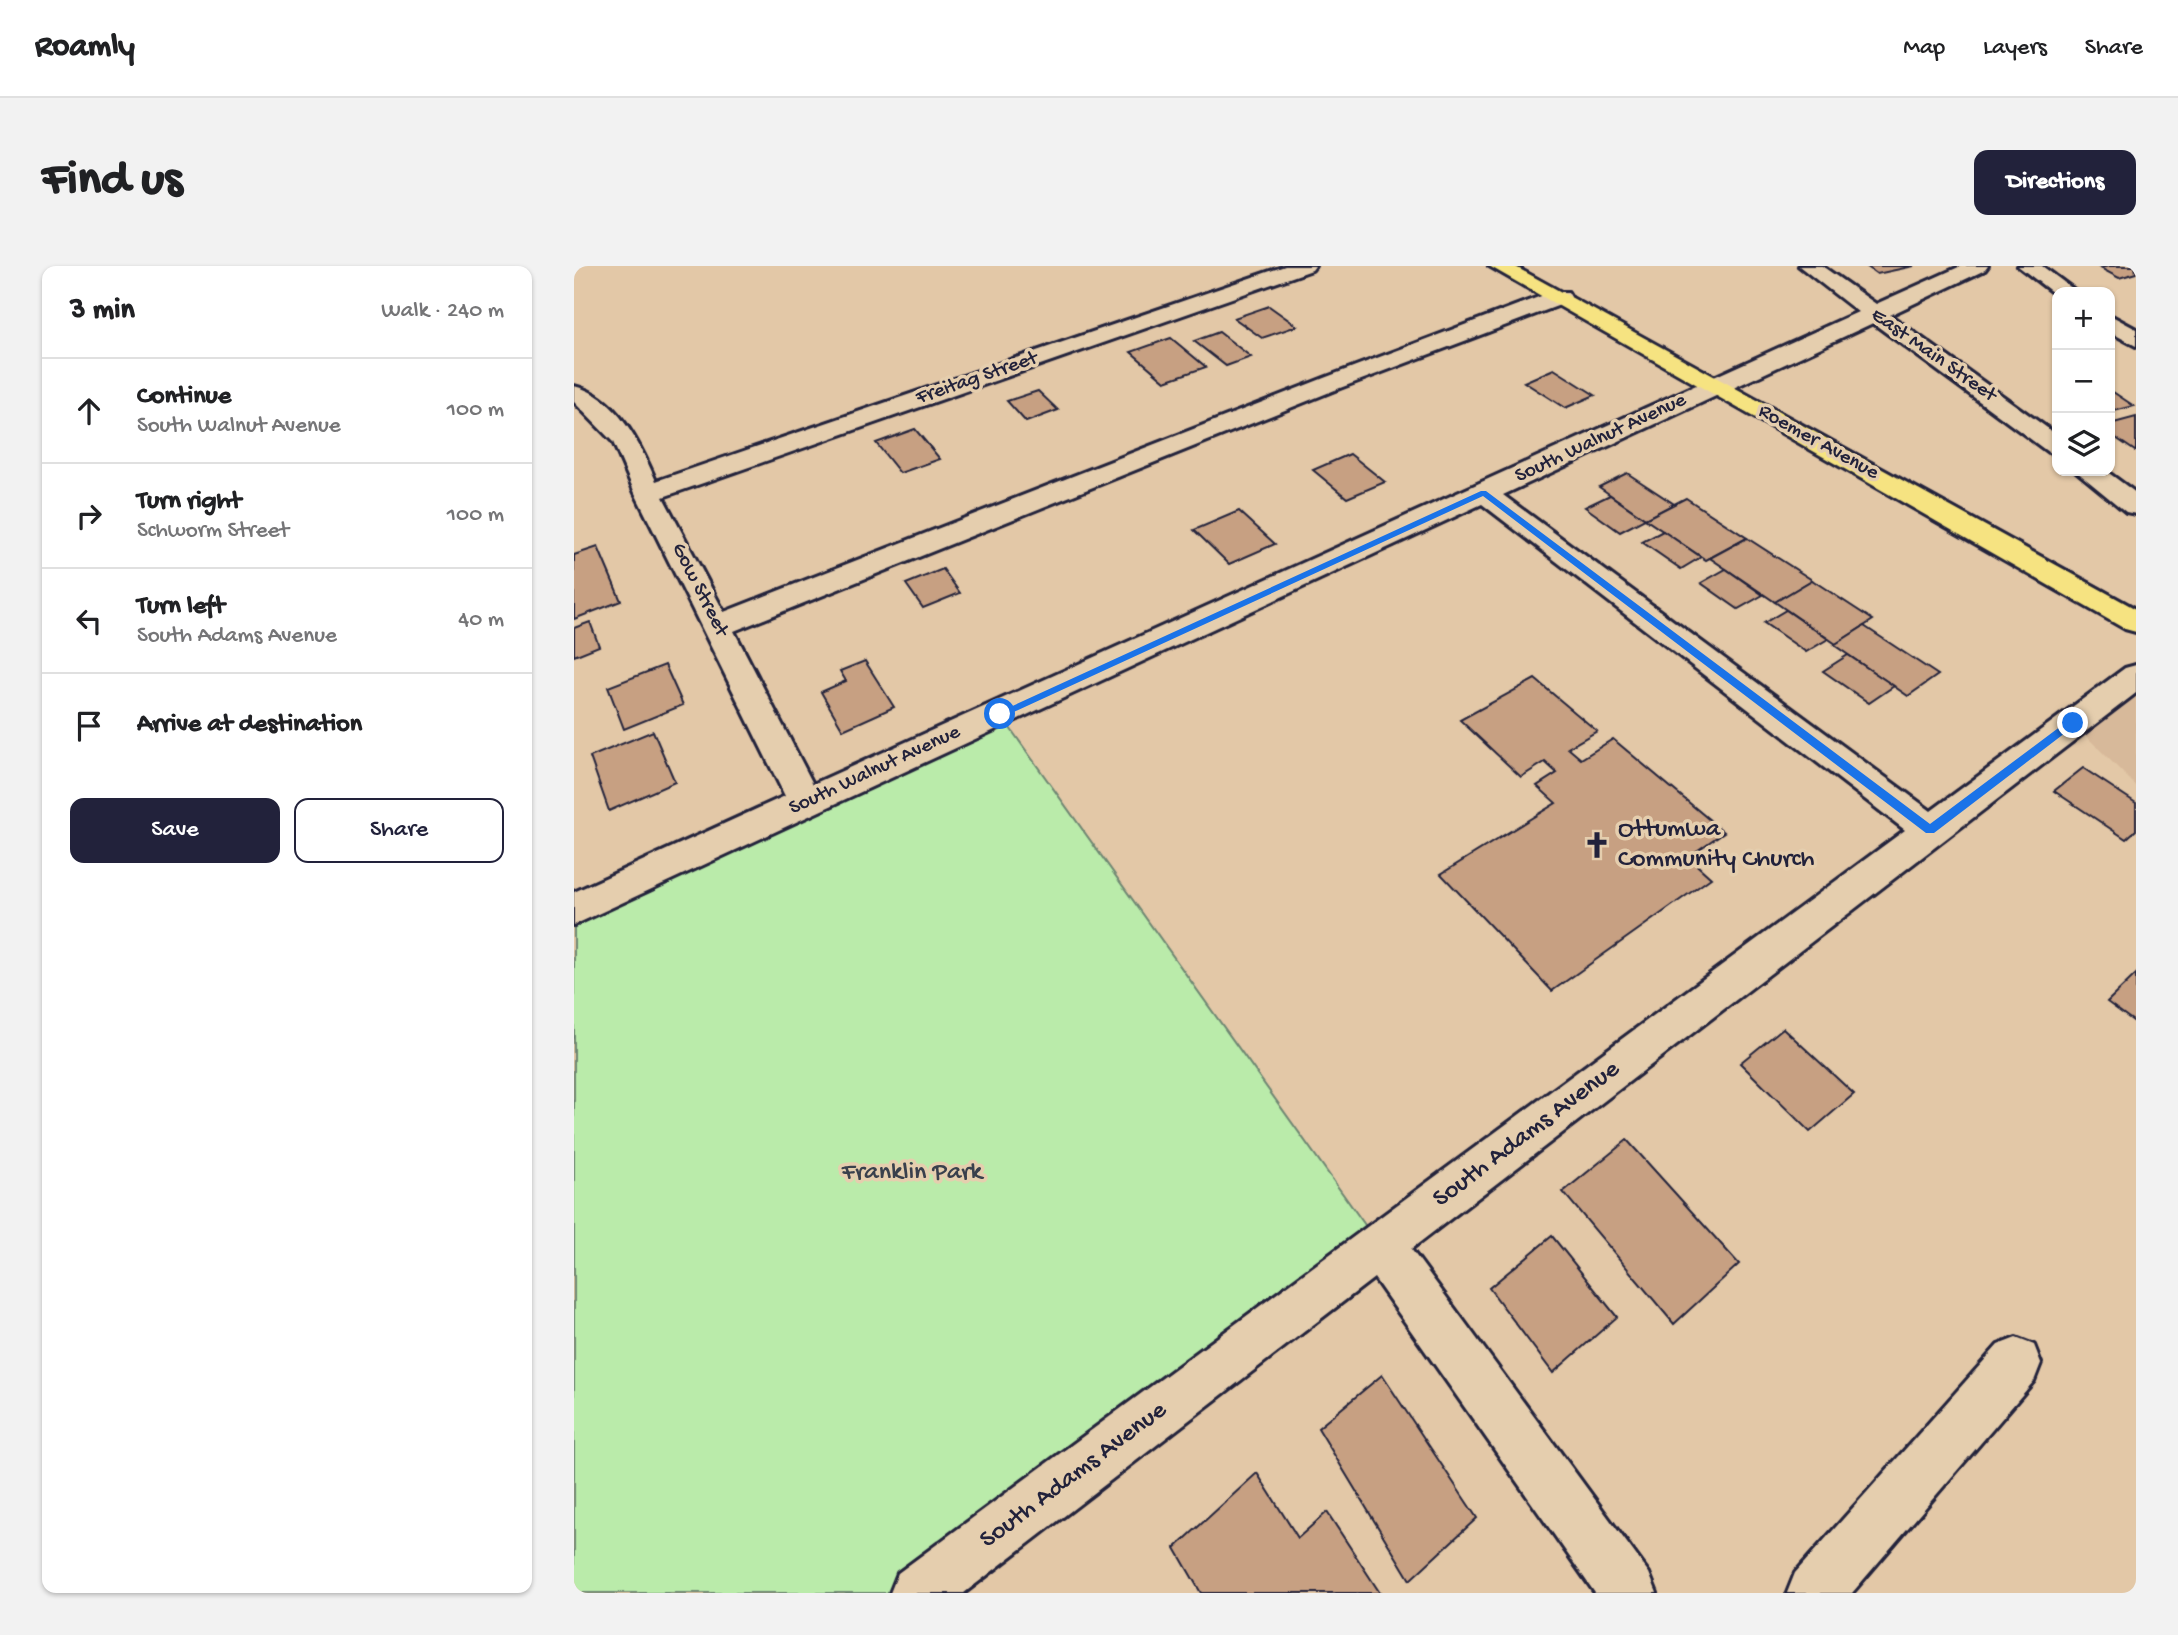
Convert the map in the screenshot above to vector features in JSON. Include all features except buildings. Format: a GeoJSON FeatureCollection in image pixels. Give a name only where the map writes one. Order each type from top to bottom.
{"type":"FeatureCollection","features":[{"type":"Feature","properties":{"kind":"main road","name":"Roemer Avenue"},"geometry":{"type":"LineString","coordinates":[[1499,266],[2136,622]]}},
{"type":"Feature","properties":{"kind":"street","name":"Freitag Street"},"geometry":{"type":"LineString","coordinates":[[648,493],[1305,266]]}},
{"type":"Feature","properties":{"kind":"street","name":"East Main Street"},"geometry":{"type":"LineString","coordinates":[[1810,266],[2052,443]]}},
{"type":"Feature","properties":{"kind":"street","name":"South Walnut Avenue"},"geometry":{"type":"LineString","coordinates":[[574,909],[1979,266]]}},
{"type":"Feature","properties":{"kind":"street"},"geometry":{"type":"LineString","coordinates":[[2028,266],[2060,287]]}},
{"type":"Feature","properties":{"kind":"street"},"geometry":{"type":"LineString","coordinates":[[717,626],[1332,383],[1560,298]]}},
{"type":"Feature","properties":{"kind":"street"},"geometry":{"type":"LineString","coordinates":[[2115,324],[2136,339]]}},
{"type":"Feature","properties":{"kind":"street","name":"Gow Street"},"geometry":{"type":"LineString","coordinates":[[574,393],[586,398],[625,439],[648,493],[806,803]]}},
{"type":"Feature","properties":{"kind":"street"},"geometry":{"type":"LineString","coordinates":[[2096,476],[2136,506]]}},
{"type":"Feature","properties":{"kind":"street"},"geometry":{"type":"LineString","coordinates":[[1484,493],[1930,830]]}},
{"type":"Feature","properties":{"kind":"street","name":"South Adams Avenue"},"geometry":{"type":"LineString","coordinates":[[918,1593],[2136,676]]}},
{"type":"Feature","properties":{"kind":"street"},"geometry":{"type":"LineString","coordinates":[[1380,1246],[1629,1593]]}},
{"type":"Feature","properties":{"kind":"street"},"geometry":{"type":"LineString","coordinates":[[1815,1593],[2016,1363]]}},
{"type":"Feature","properties":{"kind":"shaded area"},"geometry":{"type":"Polygon","coordinates":[[[2136,676],[2136,786],[2073,723],[2136,676]]]}},
{"type":"Feature","properties":{"kind":"green space","name":"Franklin Park"},"geometry":{"type":"Polygon","coordinates":[[[1000,714],[1380,1246],[918,1593],[574,1593],[574,909],[1000,714]]]}},
{"type":"Feature","properties":{"kind":"place","name":"Ottumwa Community Church"},"geometry":{"type":"Point","coordinates":[1597,845]}},
{"type":"Feature","properties":{"kind":"route"},"geometry":{"type":"LineString","coordinates":[[1000,714],[1484,493],[1930,830],[2073,723]]}}]}
